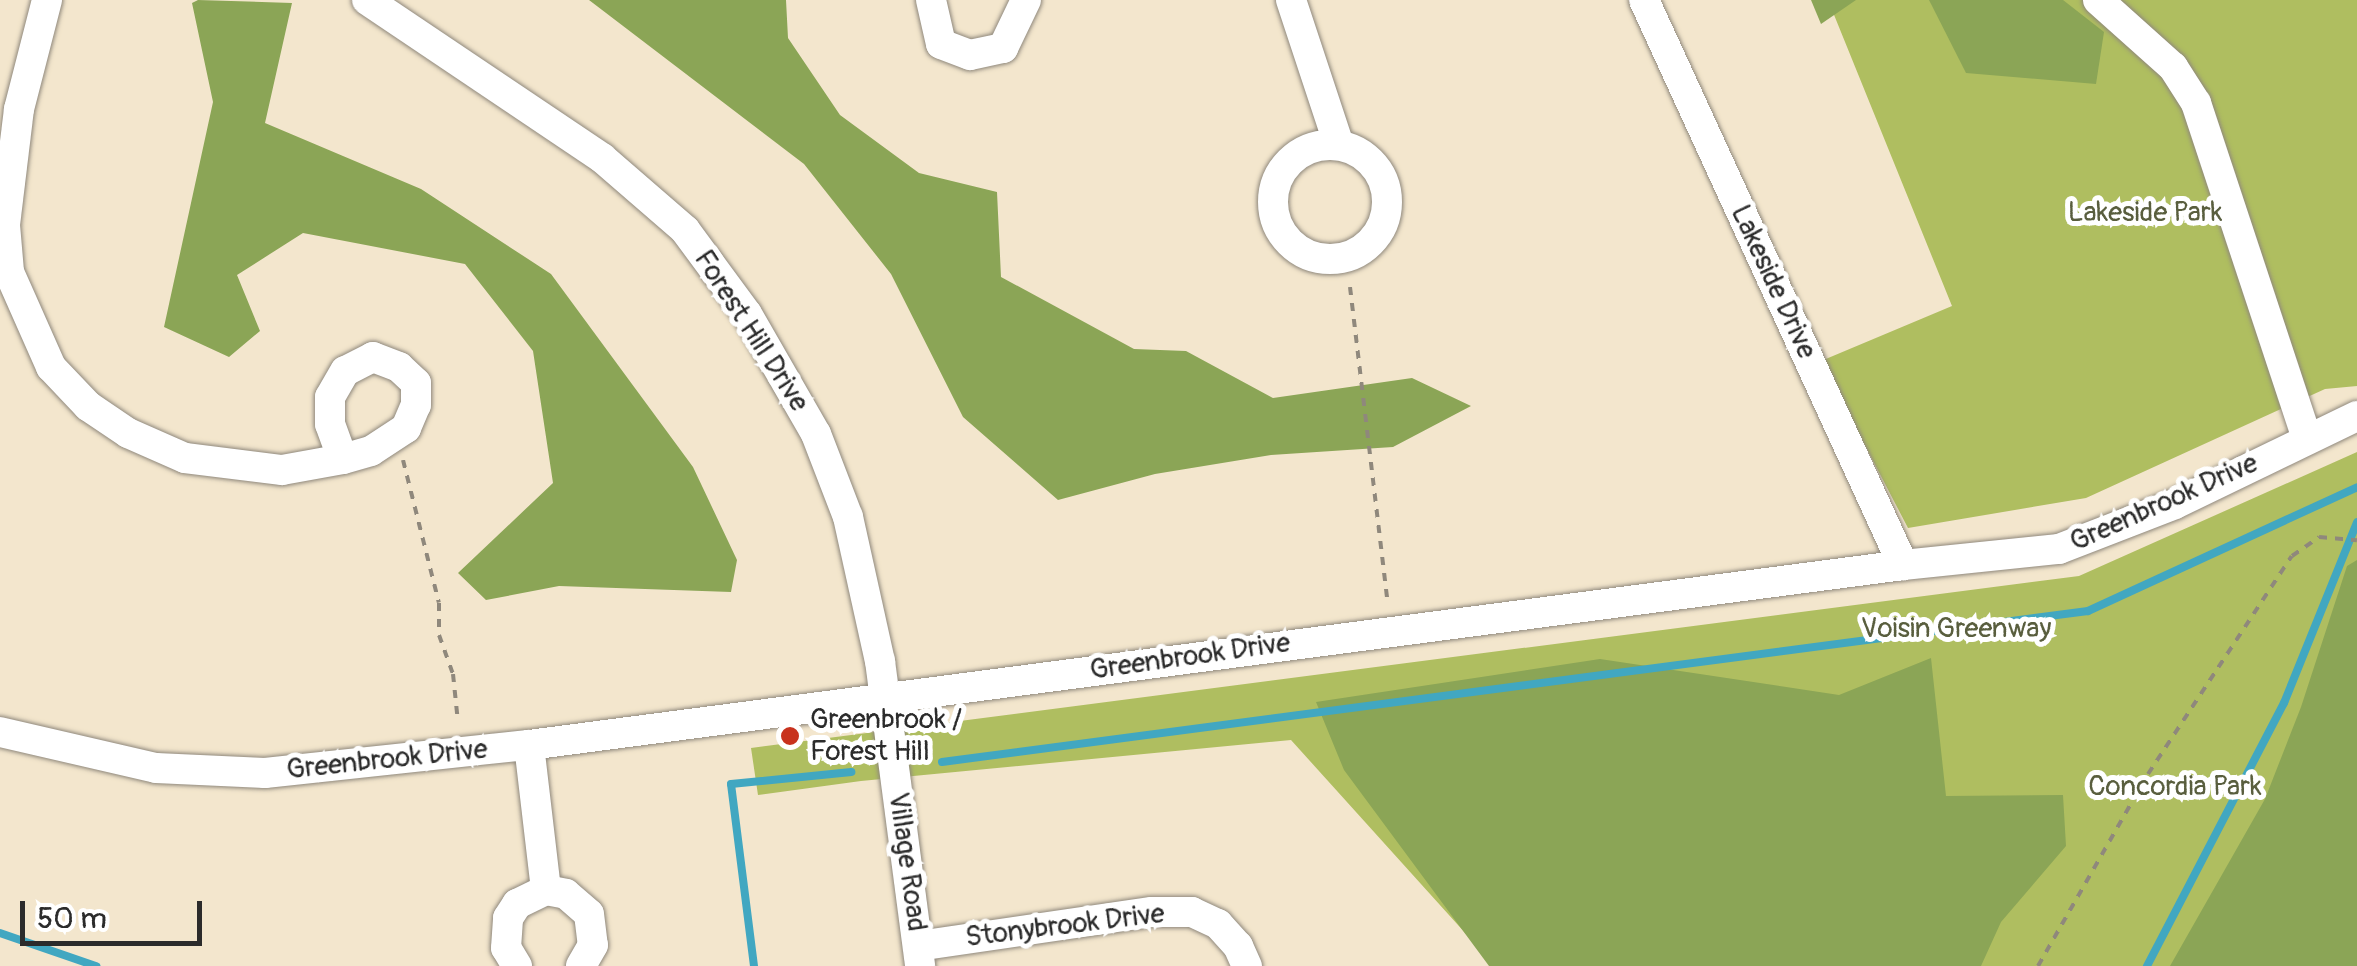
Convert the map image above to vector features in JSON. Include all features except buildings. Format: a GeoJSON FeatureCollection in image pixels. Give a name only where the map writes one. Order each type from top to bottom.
{"type":"FeatureCollection","features":[{"type":"Feature","properties":{"kind":"street"},"geometry":{"type":"LineString","coordinates":[[47,0],[19,109],[5,225],[9,272],[50,367],[88,406],[114,424],[185,458],[282,470],[344,459],[392,440],[406,428],[416,406],[416,383],[399,367],[372,357],[345,371],[330,397],[330,424],[344,459]]}},
{"type":"Feature","properties":{"kind":"street","name":"Forest Hill Drive"},"geometry":{"type":"LineString","coordinates":[[367,0],[602,158],[686,230],[747,314],[816,434],[848,516],[872,610],[885,698]]}},
{"type":"Feature","properties":{"kind":"street"},"geometry":{"type":"LineString","coordinates":[[931,0],[941,44],[970,55],[1003,48],[1026,0]]}},
{"type":"Feature","properties":{"kind":"street"},"geometry":{"type":"LineString","coordinates":[[1291,0],[1339,145]]}},
{"type":"Feature","properties":{"kind":"street","name":"Lakeside Drive"},"geometry":{"type":"LineString","coordinates":[[1644,0],[1902,565]]}},
{"type":"Feature","properties":{"kind":"street"},"geometry":{"type":"LineString","coordinates":[[2098,0],[2173,67],[2196,102],[2307,438]]}},
{"type":"Feature","properties":{"kind":"street","name":"Greenbrook Drive"},"geometry":{"type":"LineString","coordinates":[[0,732],[156,768],[265,773],[529,745],[1902,565],[2059,549],[2175,504],[2357,416]]}},
{"type":"Feature","properties":{"kind":"street","name":"Village Road"},"geometry":{"type":"LineString","coordinates":[[885,698],[919,956]]}},
{"type":"Feature","properties":{"kind":"street"},"geometry":{"type":"LineString","coordinates":[[529,745],[546,890]]}},
{"type":"Feature","properties":{"kind":"street"},"geometry":{"type":"LineString","coordinates":[[517,966],[506,948],[508,918],[517,904],[546,890],[566,894],[589,914],[593,945],[582,966]]}},
{"type":"Feature","properties":{"kind":"street","name":"Stonybrook Drive"},"geometry":{"type":"LineString","coordinates":[[919,956],[1152,912],[1192,912],[1218,924],[1238,946],[1247,966]]}},
{"type":"Feature","properties":{"kind":"path"},"geometry":{"type":"LineString","coordinates":[[1350,287],[1388,604]]}},
{"type":"Feature","properties":{"kind":"path"},"geometry":{"type":"LineString","coordinates":[[392,440],[407,466],[438,604],[438,636],[453,674],[458,722]]}},
{"type":"Feature","properties":{"kind":"path"},"geometry":{"type":"LineString","coordinates":[[2038,966],[2148,774],[2259,602],[2305,544],[2334,535],[2357,540]]}},
{"type":"Feature","properties":{"kind":"green space"},"geometry":{"type":"Polygon","coordinates":[[[589,0],[786,0],[788,38],[840,115],[919,173],[997,192],[1001,277],[1134,349],[1186,351],[1273,398],[1412,378],[1471,406],[1393,447],[1271,455],[1155,474],[1058,500],[963,417],[891,274],[804,164],[589,0]]]}},
{"type":"Feature","properties":{"kind":"green space"},"geometry":{"type":"Polygon","coordinates":[[[1811,0],[1856,0],[1821,24],[1811,0]]]}},
{"type":"Feature","properties":{"kind":"green space","name":"Lakeside Park"},"geometry":{"type":"Polygon","coordinates":[[[1828,0],[2357,0],[2357,386],[2325,389],[2086,498],[1908,528],[1821,361],[1952,306],[1828,0]]]}},
{"type":"Feature","properties":{"kind":"green space"},"geometry":{"type":"Polygon","coordinates":[[[1929,0],[2063,0],[2104,32],[2096,84],[1966,73],[1929,0]]]}},
{"type":"Feature","properties":{"kind":"green space"},"geometry":{"type":"Polygon","coordinates":[[[192,3],[292,3],[265,123],[421,189],[551,274],[693,467],[737,560],[731,592],[559,586],[486,600],[458,573],[553,483],[533,351],[465,264],[303,233],[237,275],[260,331],[229,357],[164,327],[213,102],[192,3]]]}},
{"type":"Feature","properties":{"kind":"green space","name":"Concordia Park"},"geometry":{"type":"Polygon","coordinates":[[[2357,452],[2357,966],[1495,966],[1291,740],[861,781],[758,795],[751,748],[2079,576],[2357,452]]]}},
{"type":"Feature","properties":{"kind":"green space"},"geometry":{"type":"Polygon","coordinates":[[[2357,560],[2357,966],[2170,966],[2265,799],[2301,707],[2347,566],[2357,560]]]}},
{"type":"Feature","properties":{"kind":"green space"},"geometry":{"type":"Polygon","coordinates":[[[1931,658],[1946,796],[2063,795],[2066,846],[2001,922],[1981,966],[1489,966],[1344,770],[1316,702],[1600,659],[1839,695],[1931,658]]]}},
{"type":"Feature","properties":{"kind":"waterway"},"geometry":{"type":"LineString","coordinates":[[942,762],[2088,611],[2357,487]]}},
{"type":"Feature","properties":{"kind":"waterway"},"geometry":{"type":"LineString","coordinates":[[2147,966],[2284,703],[2357,522]]}},
{"type":"Feature","properties":{"kind":"waterway"},"geometry":{"type":"LineString","coordinates":[[754,966],[731,784],[851,772]]}},
{"type":"Feature","properties":{"kind":"waterway"},"geometry":{"type":"LineString","coordinates":[[0,933],[96,966]]}},
{"type":"Feature","properties":{"kind":"place","name":"Greenbrook / Forest Hill"},"geometry":{"type":"Point","coordinates":[790,736]}},
{"type":"Feature","properties":{"kind":"park label","name":"Voisin Greenway"},"geometry":{"type":"Point","coordinates":[1956,629]}}]}
